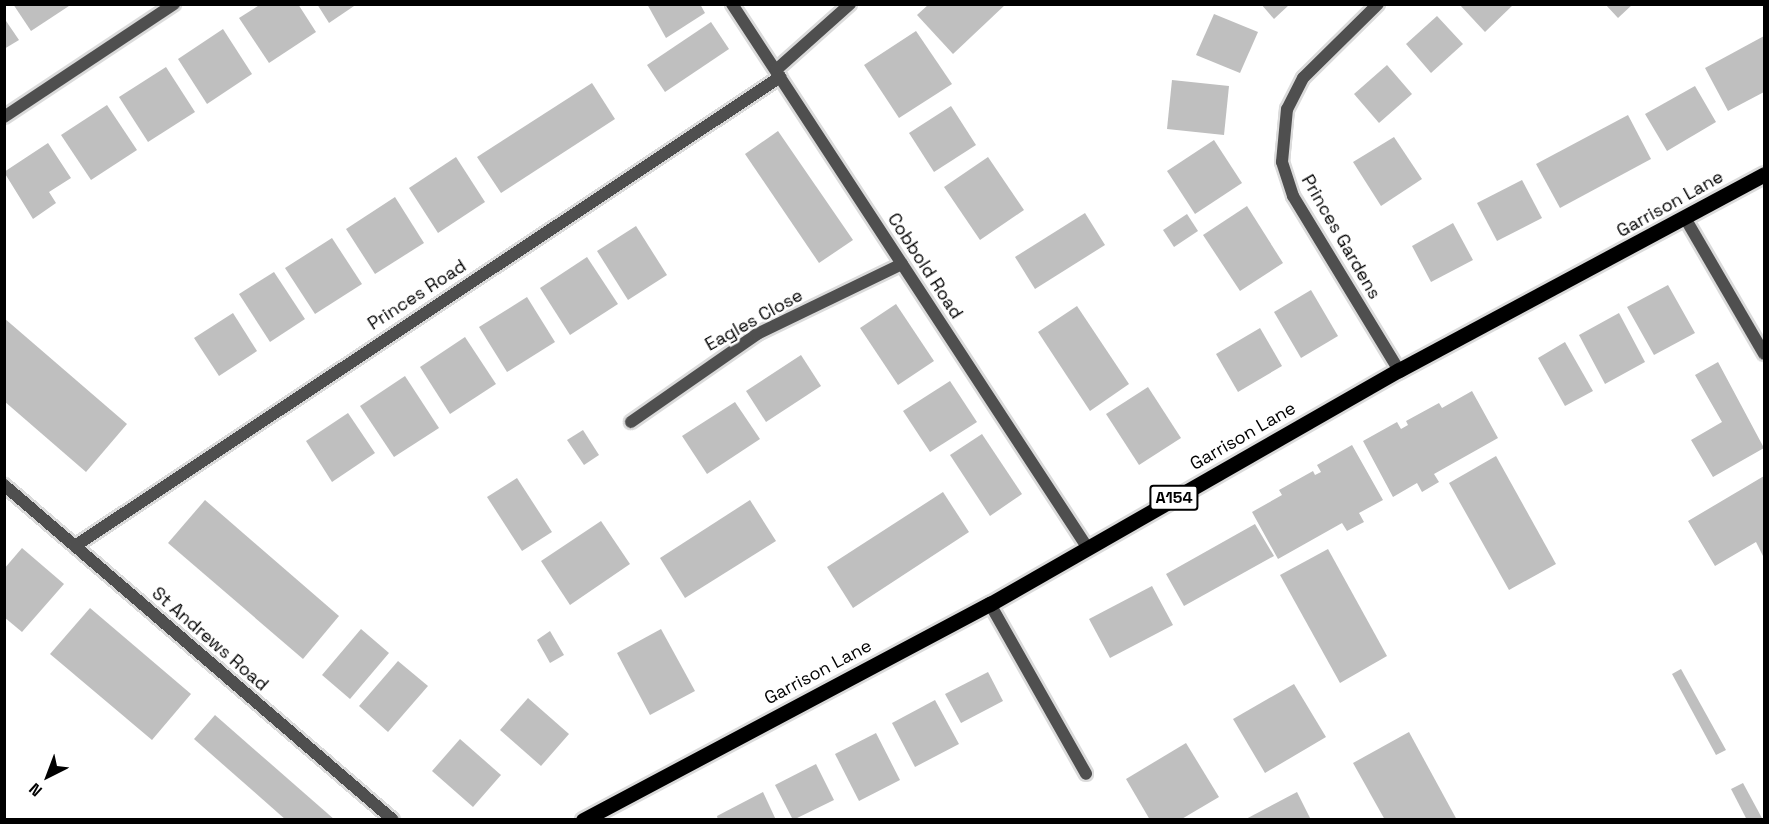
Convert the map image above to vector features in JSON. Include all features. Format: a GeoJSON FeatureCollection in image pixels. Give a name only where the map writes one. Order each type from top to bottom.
{"type":"FeatureCollection","features":[{"type":"Feature","properties":{"kind":"main road","name":"Garrison Lane"},"geometry":{"type":"LineString","coordinates":[[583,819],[990,604],[1399,370],[1764,174]]}},
{"type":"Feature","properties":{"kind":"street"},"geometry":{"type":"LineString","coordinates":[[4,117],[174,4]]}},
{"type":"Feature","properties":{"kind":"street","name":"Cobbold Road"},"geometry":{"type":"LineString","coordinates":[[732,4],[1087,547]]}},
{"type":"Feature","properties":{"kind":"street","name":"Princes Road"},"geometry":{"type":"LineString","coordinates":[[75,546],[778,74],[850,4]]}},
{"type":"Feature","properties":{"kind":"street","name":"Princes Gardens"},"geometry":{"type":"LineString","coordinates":[[1378,4],[1303,78],[1287,110],[1282,162],[1293,195],[1399,370]]}},
{"type":"Feature","properties":{"kind":"street"},"geometry":{"type":"LineString","coordinates":[[1685,218],[1764,354]]}},
{"type":"Feature","properties":{"kind":"street","name":"Eagles Close"},"geometry":{"type":"LineString","coordinates":[[631,422],[757,334],[902,264]]}},
{"type":"Feature","properties":{"kind":"street","name":"St Andrews Road"},"geometry":{"type":"LineString","coordinates":[[4,485],[393,819]]}},
{"type":"Feature","properties":{"kind":"street"},"geometry":{"type":"LineString","coordinates":[[990,604],[1086,774]]}},
{"type":"Feature","properties":{"kind":"building"},"geometry":{"type":"Polygon","coordinates":[[[13,4],[72,4],[31,31],[13,4]]]}},
{"type":"Feature","properties":{"kind":"building"},"geometry":{"type":"Polygon","coordinates":[[[261,4],[298,4],[316,32],[269,63],[239,18],[261,4]]]}},
{"type":"Feature","properties":{"kind":"building"},"geometry":{"type":"Polygon","coordinates":[[[317,4],[357,4],[329,23],[317,4]]]}},
{"type":"Feature","properties":{"kind":"building"},"geometry":{"type":"Polygon","coordinates":[[[647,4],[700,4],[705,13],[666,38],[647,4]]]}},
{"type":"Feature","properties":{"kind":"building"},"geometry":{"type":"Polygon","coordinates":[[[929,4],[1006,4],[953,54],[917,15],[929,4]]]}},
{"type":"Feature","properties":{"kind":"building"},"geometry":{"type":"Polygon","coordinates":[[[1261,4],[1290,4],[1274,19],[1261,4]]]}},
{"type":"Feature","properties":{"kind":"building"},"geometry":{"type":"Polygon","coordinates":[[[1459,4],[1514,4],[1485,32],[1459,4]]]}},
{"type":"Feature","properties":{"kind":"building"},"geometry":{"type":"Polygon","coordinates":[[[1605,4],[1633,4],[1618,18],[1605,4]]]}},
{"type":"Feature","properties":{"kind":"building"},"geometry":{"type":"Polygon","coordinates":[[[1214,14],[1258,32],[1240,73],[1196,55],[1214,14]]]}},
{"type":"Feature","properties":{"kind":"building"},"geometry":{"type":"Polygon","coordinates":[[[1437,16],[1463,44],[1431,73],[1406,44],[1437,16]]]}},
{"type":"Feature","properties":{"kind":"building"},"geometry":{"type":"Polygon","coordinates":[[[4,18],[19,40],[4,49],[4,18]]]}},
{"type":"Feature","properties":{"kind":"building"},"geometry":{"type":"Polygon","coordinates":[[[711,22],[729,49],[665,92],[647,65],[711,22]]]}},
{"type":"Feature","properties":{"kind":"building"},"geometry":{"type":"Polygon","coordinates":[[[223,29],[252,74],[207,104],[178,59],[223,29]]]}},
{"type":"Feature","properties":{"kind":"building"},"geometry":{"type":"Polygon","coordinates":[[[916,31],[952,84],[899,118],[864,65],[916,31]]]}},
{"type":"Feature","properties":{"kind":"building"},"geometry":{"type":"Polygon","coordinates":[[[1764,36],[1764,92],[1728,111],[1705,68],[1764,36]]]}},
{"type":"Feature","properties":{"kind":"building"},"geometry":{"type":"Polygon","coordinates":[[[1387,65],[1412,94],[1379,123],[1354,94],[1387,65]]]}},
{"type":"Feature","properties":{"kind":"building"},"geometry":{"type":"Polygon","coordinates":[[[166,67],[195,112],[148,142],[119,97],[166,67]]]}},
{"type":"Feature","properties":{"kind":"building"},"geometry":{"type":"Polygon","coordinates":[[[1172,80],[1229,86],[1224,135],[1167,129],[1172,80]]]}},
{"type":"Feature","properties":{"kind":"building"},"geometry":{"type":"Polygon","coordinates":[[[592,83],[615,119],[501,193],[477,157],[592,83]]]}},
{"type":"Feature","properties":{"kind":"building"},"geometry":{"type":"Polygon","coordinates":[[[1695,86],[1716,122],[1667,151],[1645,114],[1695,86]]]}},
{"type":"Feature","properties":{"kind":"building"},"geometry":{"type":"Polygon","coordinates":[[[107,105],[137,150],[91,180],[61,135],[107,105]]]}},
{"type":"Feature","properties":{"kind":"building"},"geometry":{"type":"Polygon","coordinates":[[[951,106],[976,145],[934,172],[909,133],[951,106]]]}},
{"type":"Feature","properties":{"kind":"building"},"geometry":{"type":"Polygon","coordinates":[[[1628,115],[1651,159],[1560,208],[1536,164],[1628,115]]]}},
{"type":"Feature","properties":{"kind":"building"},"geometry":{"type":"Polygon","coordinates":[[[778,131],[853,240],[819,263],[745,154],[778,131]]]}},
{"type":"Feature","properties":{"kind":"building"},"geometry":{"type":"Polygon","coordinates":[[[1394,137],[1422,179],[1381,206],[1353,162],[1394,137]]]}},
{"type":"Feature","properties":{"kind":"building"},"geometry":{"type":"Polygon","coordinates":[[[1214,140],[1242,183],[1195,214],[1167,171],[1214,140]]]}},
{"type":"Feature","properties":{"kind":"building"},"geometry":{"type":"Polygon","coordinates":[[[48,143],[71,178],[49,192],[56,203],[33,219],[4,172],[48,143]]]}},
{"type":"Feature","properties":{"kind":"building"},"geometry":{"type":"Polygon","coordinates":[[[456,157],[485,202],[438,233],[409,188],[456,157]]]}},
{"type":"Feature","properties":{"kind":"building"},"geometry":{"type":"Polygon","coordinates":[[[988,157],[1024,210],[980,240],[944,187],[988,157]]]}},
{"type":"Feature","properties":{"kind":"building"},"geometry":{"type":"Polygon","coordinates":[[[1522,180],[1542,218],[1497,241],[1477,203],[1522,180]]]}},
{"type":"Feature","properties":{"kind":"building"},"geometry":{"type":"Polygon","coordinates":[[[395,197],[424,243],[375,274],[346,229],[395,197]]]}},
{"type":"Feature","properties":{"kind":"building"},"geometry":{"type":"Polygon","coordinates":[[[1247,206],[1283,263],[1240,291],[1203,235],[1247,206]]]}},
{"type":"Feature","properties":{"kind":"building"},"geometry":{"type":"Polygon","coordinates":[[[1085,213],[1105,245],[1035,289],[1015,257],[1085,213]]]}},
{"type":"Feature","properties":{"kind":"building"},"geometry":{"type":"Polygon","coordinates":[[[1187,214],[1198,231],[1174,247],[1163,230],[1187,214]]]}},
{"type":"Feature","properties":{"kind":"building"},"geometry":{"type":"Polygon","coordinates":[[[1453,223],[1473,260],[1431,282],[1412,246],[1453,223]]]}},
{"type":"Feature","properties":{"kind":"building"},"geometry":{"type":"Polygon","coordinates":[[[636,226],[667,275],[628,300],[597,251],[636,226]]]}},
{"type":"Feature","properties":{"kind":"building"},"geometry":{"type":"Polygon","coordinates":[[[332,238],[362,284],[315,314],[285,268],[332,238]]]}},
{"type":"Feature","properties":{"kind":"building"},"geometry":{"type":"Polygon","coordinates":[[[587,257],[618,304],[570,335],[540,288],[587,257]]]}},
{"type":"Feature","properties":{"kind":"building"},"geometry":{"type":"Polygon","coordinates":[[[274,272],[305,319],[270,342],[239,294],[274,272]]]}},
{"type":"Feature","properties":{"kind":"building"},"geometry":{"type":"Polygon","coordinates":[[[1668,285],[1695,333],[1654,355],[1627,307],[1668,285]]]}},
{"type":"Feature","properties":{"kind":"building"},"geometry":{"type":"Polygon","coordinates":[[[1311,290],[1338,336],[1301,358],[1274,312],[1311,290]]]}},
{"type":"Feature","properties":{"kind":"building"},"geometry":{"type":"Polygon","coordinates":[[[527,297],[555,342],[507,372],[479,327],[527,297]]]}},
{"type":"Feature","properties":{"kind":"building"},"geometry":{"type":"Polygon","coordinates":[[[896,304],[934,361],[898,385],[860,328],[896,304]]]}},
{"type":"Feature","properties":{"kind":"building"},"geometry":{"type":"Polygon","coordinates":[[[1077,306],[1129,384],[1090,411],[1038,332],[1077,306]]]}},
{"type":"Feature","properties":{"kind":"building"},"geometry":{"type":"Polygon","coordinates":[[[233,313],[257,351],[219,376],[194,338],[233,313]]]}},
{"type":"Feature","properties":{"kind":"building"},"geometry":{"type":"Polygon","coordinates":[[[1619,313],[1645,362],[1605,384],[1579,335],[1619,313]]]}},
{"type":"Feature","properties":{"kind":"building"},"geometry":{"type":"Polygon","coordinates":[[[4,318],[127,424],[86,472],[4,401],[4,318]]]}},
{"type":"Feature","properties":{"kind":"building"},"geometry":{"type":"Polygon","coordinates":[[[1260,328],[1282,366],[1238,392],[1216,354],[1260,328]]]}},
{"type":"Feature","properties":{"kind":"building"},"geometry":{"type":"Polygon","coordinates":[[[465,337],[496,384],[450,414],[420,367],[465,337]]]}},
{"type":"Feature","properties":{"kind":"building"},"geometry":{"type":"Polygon","coordinates":[[[1565,342],[1593,391],[1565,406],[1538,358],[1565,342]]]}},
{"type":"Feature","properties":{"kind":"building"},"geometry":{"type":"Polygon","coordinates":[[[801,355],[821,386],[766,422],[746,391],[801,355]]]}},
{"type":"Feature","properties":{"kind":"building"},"geometry":{"type":"Polygon","coordinates":[[[1718,362],[1764,448],[1713,477],[1691,440],[1722,422],[1695,375],[1718,362]]]}},
{"type":"Feature","properties":{"kind":"building"},"geometry":{"type":"Polygon","coordinates":[[[405,376],[439,428],[394,457],[360,406],[405,376]]]}},
{"type":"Feature","properties":{"kind":"building"},"geometry":{"type":"Polygon","coordinates":[[[950,381],[977,422],[930,452],[903,411],[950,381]]]}},
{"type":"Feature","properties":{"kind":"building"},"geometry":{"type":"Polygon","coordinates":[[[1148,387],[1181,438],[1139,465],[1106,414],[1148,387]]]}},
{"type":"Feature","properties":{"kind":"building"},"geometry":{"type":"Polygon","coordinates":[[[1472,391],[1498,438],[1434,474],[1439,482],[1422,492],[1417,483],[1393,497],[1363,441],[1397,422],[1401,429],[1408,425],[1406,421],[1439,403],[1442,408],[1472,391]]]}},
{"type":"Feature","properties":{"kind":"building"},"geometry":{"type":"Polygon","coordinates":[[[735,402],[760,439],[707,474],[682,436],[735,402]]]}},
{"type":"Feature","properties":{"kind":"building"},"geometry":{"type":"Polygon","coordinates":[[[348,413],[375,453],[332,482],[306,441],[348,413]]]}},
{"type":"Feature","properties":{"kind":"building"},"geometry":{"type":"Polygon","coordinates":[[[583,430],[599,455],[584,465],[567,440],[583,430]]]}},
{"type":"Feature","properties":{"kind":"building"},"geometry":{"type":"Polygon","coordinates":[[[982,434],[1022,494],[990,516],[950,455],[982,434]]]}},
{"type":"Feature","properties":{"kind":"building"},"geometry":{"type":"Polygon","coordinates":[[[1352,445],[1383,500],[1359,513],[1364,522],[1347,531],[1342,523],[1278,559],[1252,512],[1282,495],[1279,490],[1313,471],[1315,475],[1321,472],[1317,465],[1352,445]]]}},
{"type":"Feature","properties":{"kind":"building"},"geometry":{"type":"Polygon","coordinates":[[[1496,456],[1556,564],[1509,590],[1449,483],[1496,456]]]}},
{"type":"Feature","properties":{"kind":"building"},"geometry":{"type":"Polygon","coordinates":[[[1764,476],[1764,558],[1756,542],[1715,566],[1688,521],[1764,476]]]}},
{"type":"Feature","properties":{"kind":"building"},"geometry":{"type":"Polygon","coordinates":[[[517,478],[552,532],[522,551],[487,497],[517,478]]]}},
{"type":"Feature","properties":{"kind":"building"},"geometry":{"type":"Polygon","coordinates":[[[943,492],[969,532],[853,608],[827,567],[943,492]]]}},
{"type":"Feature","properties":{"kind":"building"},"geometry":{"type":"Polygon","coordinates":[[[205,500],[339,616],[303,659],[168,543],[205,500]]]}},
{"type":"Feature","properties":{"kind":"building"},"geometry":{"type":"Polygon","coordinates":[[[750,500],[776,541],[685,598],[660,558],[750,500]]]}},
{"type":"Feature","properties":{"kind":"building"},"geometry":{"type":"Polygon","coordinates":[[[601,521],[630,564],[570,605],[541,561],[601,521]]]}},
{"type":"Feature","properties":{"kind":"building"},"geometry":{"type":"Polygon","coordinates":[[[1255,524],[1274,556],[1184,606],[1166,574],[1255,524]]]}},
{"type":"Feature","properties":{"kind":"building"},"geometry":{"type":"Polygon","coordinates":[[[22,548],[64,584],[22,632],[4,617],[4,569],[22,548]]]}},
{"type":"Feature","properties":{"kind":"building"},"geometry":{"type":"Polygon","coordinates":[[[1328,549],[1387,656],[1340,683],[1280,575],[1328,549]]]}},
{"type":"Feature","properties":{"kind":"building"},"geometry":{"type":"Polygon","coordinates":[[[1152,586],[1173,625],[1110,658],[1089,619],[1152,586]]]}},
{"type":"Feature","properties":{"kind":"building"},"geometry":{"type":"Polygon","coordinates":[[[90,608],[191,694],[152,740],[50,654],[90,608]]]}},
{"type":"Feature","properties":{"kind":"building"},"geometry":{"type":"Polygon","coordinates":[[[361,629],[389,653],[350,699],[322,675],[361,629]]]}},
{"type":"Feature","properties":{"kind":"building"},"geometry":{"type":"Polygon","coordinates":[[[661,629],[695,691],[650,715],[617,653],[661,629]]]}},
{"type":"Feature","properties":{"kind":"building"},"geometry":{"type":"Polygon","coordinates":[[[550,631],[564,655],[550,663],[537,640],[550,631]]]}},
{"type":"Feature","properties":{"kind":"building"},"geometry":{"type":"Polygon","coordinates":[[[398,661],[428,686],[388,732],[359,706],[398,661]]]}},
{"type":"Feature","properties":{"kind":"building"},"geometry":{"type":"Polygon","coordinates":[[[1681,669],[1726,750],[1716,755],[1672,674],[1681,669]]]}},
{"type":"Feature","properties":{"kind":"building"},"geometry":{"type":"Polygon","coordinates":[[[988,672],[1003,701],[961,723],[945,694],[988,672]]]}},
{"type":"Feature","properties":{"kind":"building"},"geometry":{"type":"Polygon","coordinates":[[[1294,684],[1326,737],[1265,773],[1233,719],[1294,684]]]}},
{"type":"Feature","properties":{"kind":"building"},"geometry":{"type":"Polygon","coordinates":[[[528,698],[569,734],[541,766],[500,730],[528,698]]]}},
{"type":"Feature","properties":{"kind":"building"},"geometry":{"type":"Polygon","coordinates":[[[935,700],[959,744],[915,767],[892,723],[935,700]]]}},
{"type":"Feature","properties":{"kind":"building"},"geometry":{"type":"Polygon","coordinates":[[[215,715],[335,820],[286,820],[194,739],[215,715]]]}},
{"type":"Feature","properties":{"kind":"building"},"geometry":{"type":"Polygon","coordinates":[[[1409,732],[1457,820],[1385,820],[1353,763],[1409,732]]]}},
{"type":"Feature","properties":{"kind":"building"},"geometry":{"type":"Polygon","coordinates":[[[876,733],[900,780],[859,801],[835,754],[876,733]]]}},
{"type":"Feature","properties":{"kind":"building"},"geometry":{"type":"Polygon","coordinates":[[[460,739],[501,775],[473,807],[432,771],[460,739]]]}},
{"type":"Feature","properties":{"kind":"building"},"geometry":{"type":"Polygon","coordinates":[[[1186,743],[1219,797],[1180,820],[1150,820],[1126,779],[1186,743]]]}},
{"type":"Feature","properties":{"kind":"building"},"geometry":{"type":"Polygon","coordinates":[[[816,764],[834,800],[793,820],[775,785],[816,764]]]}},
{"type":"Feature","properties":{"kind":"building"},"geometry":{"type":"Polygon","coordinates":[[[1743,783],[1763,820],[1747,820],[1731,789],[1743,783]]]}},
{"type":"Feature","properties":{"kind":"building"},"geometry":{"type":"Polygon","coordinates":[[[763,792],[776,820],[718,820],[717,816],[763,792]]]}},
{"type":"Feature","properties":{"kind":"building"},"geometry":{"type":"Polygon","coordinates":[[[1297,792],[1311,820],[1244,820],[1297,792]]]}}]}
